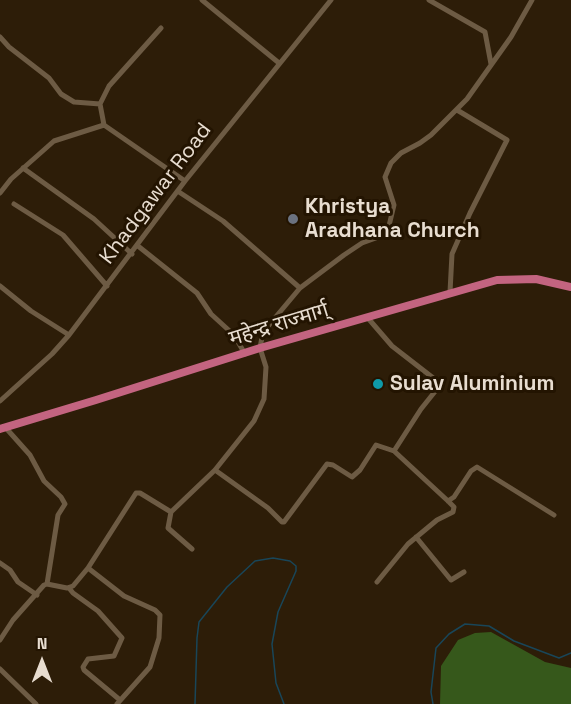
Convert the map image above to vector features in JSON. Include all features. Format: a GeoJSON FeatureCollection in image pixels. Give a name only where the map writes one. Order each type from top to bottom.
{"type":"FeatureCollection","features":[{"type":"Feature","properties":{"kind":"highway","name":"महेन्द्र राज्मार्ग्"},"geometry":{"type":"LineString","coordinates":[[2,428],[260,348],[496,280],[536,279],[571,287]]}},
{"type":"Feature","properties":{"kind":"street"},"geometry":{"type":"LineString","coordinates":[[202,0],[279,63]]}},
{"type":"Feature","properties":{"kind":"street","name":"Khadgawar Road"},"geometry":{"type":"LineString","coordinates":[[0,401],[69,335],[185,182],[331,0]]}},
{"type":"Feature","properties":{"kind":"street"},"geometry":{"type":"LineString","coordinates":[[429,0],[485,32],[491,64]]}},
{"type":"Feature","properties":{"kind":"street"},"geometry":{"type":"LineString","coordinates":[[192,549],[168,528],[171,512],[216,470],[254,421],[264,399],[266,367],[260,348],[268,325],[300,288],[362,243],[387,234],[394,205],[385,177],[391,163],[401,153],[420,143],[458,110],[511,37],[532,0]]}},
{"type":"Feature","properties":{"kind":"street"},"geometry":{"type":"LineString","coordinates":[[160,28],[109,86],[100,104],[104,125],[185,182]]}},
{"type":"Feature","properties":{"kind":"street"},"geometry":{"type":"LineString","coordinates":[[0,37],[9,47],[49,78],[61,94],[74,102],[100,104]]}},
{"type":"Feature","properties":{"kind":"street"},"geometry":{"type":"LineString","coordinates":[[450,292],[452,254],[507,140],[458,110]]}},
{"type":"Feature","properties":{"kind":"street"},"geometry":{"type":"LineString","coordinates":[[0,193],[22,168],[54,141],[104,125]]}},
{"type":"Feature","properties":{"kind":"street"},"geometry":{"type":"LineString","coordinates":[[22,168],[94,219],[132,254]]}},
{"type":"Feature","properties":{"kind":"street"},"geometry":{"type":"LineString","coordinates":[[179,192],[231,228],[300,288]]}},
{"type":"Feature","properties":{"kind":"street"},"geometry":{"type":"LineString","coordinates":[[14,204],[63,235],[107,286]]}},
{"type":"Feature","properties":{"kind":"street"},"geometry":{"type":"LineString","coordinates":[[138,246],[197,293],[211,314],[234,336],[245,354]]}},
{"type":"Feature","properties":{"kind":"street"},"geometry":{"type":"LineString","coordinates":[[0,286],[31,311],[69,335]]}},
{"type":"Feature","properties":{"kind":"street"},"geometry":{"type":"LineString","coordinates":[[367,317],[392,346],[441,384],[421,409],[394,451]]}},
{"type":"Feature","properties":{"kind":"street"},"geometry":{"type":"LineString","coordinates":[[0,640],[13,620],[47,584],[58,515],[65,504],[44,481],[30,455],[2,428]]}},
{"type":"Feature","properties":{"kind":"street"},"geometry":{"type":"LineString","coordinates":[[216,470],[284,522],[327,464],[333,465],[352,477],[360,470],[376,445],[394,451],[454,507],[453,512],[437,520],[416,537],[377,582]]}},
{"type":"Feature","properties":{"kind":"street"},"geometry":{"type":"LineString","coordinates":[[448,501],[454,497],[471,471],[477,467],[554,515]]}},
{"type":"Feature","properties":{"kind":"street"},"geometry":{"type":"LineString","coordinates":[[69,588],[88,568],[136,493],[140,493],[171,512]]}},
{"type":"Feature","properties":{"kind":"street"},"geometry":{"type":"LineString","coordinates":[[416,537],[451,580],[464,572]]}},
{"type":"Feature","properties":{"kind":"street"},"geometry":{"type":"LineString","coordinates":[[0,563],[10,570],[18,582],[37,595]]}},
{"type":"Feature","properties":{"kind":"street"},"geometry":{"type":"LineString","coordinates":[[432,569],[437,564]]}},
{"type":"Feature","properties":{"kind":"street"},"geometry":{"type":"LineString","coordinates":[[47,584],[69,588],[98,611],[122,638],[114,656],[88,659],[83,667],[118,702],[150,667],[159,638],[160,615],[155,610],[124,596],[88,568]]}},
{"type":"Feature","properties":{"kind":"street"},"geometry":{"type":"LineString","coordinates":[[0,669],[36,704]]}},
{"type":"Feature","properties":{"kind":"green space"},"geometry":{"type":"Polygon","coordinates":[[[491,632],[545,662],[571,668],[571,704],[440,704],[441,666],[458,640],[475,633],[491,632]]]}},
{"type":"Feature","properties":{"kind":"waterway"},"geometry":{"type":"LineString","coordinates":[[195,704],[199,622],[227,587],[255,561],[273,558],[290,561],[296,566],[296,571],[278,612],[272,644],[276,683],[284,704]]}},
{"type":"Feature","properties":{"kind":"waterway"},"geometry":{"type":"LineString","coordinates":[[433,704],[431,692],[436,648],[449,634],[465,624],[489,626],[514,641],[559,658],[571,653]]}},
{"type":"Feature","properties":{"kind":"place","name":"Khristya Aradhana Church"},"geometry":{"type":"Point","coordinates":[293,219]}},
{"type":"Feature","properties":{"kind":"place","name":"Sulav Aluminium"},"geometry":{"type":"Point","coordinates":[378,384]}}]}
